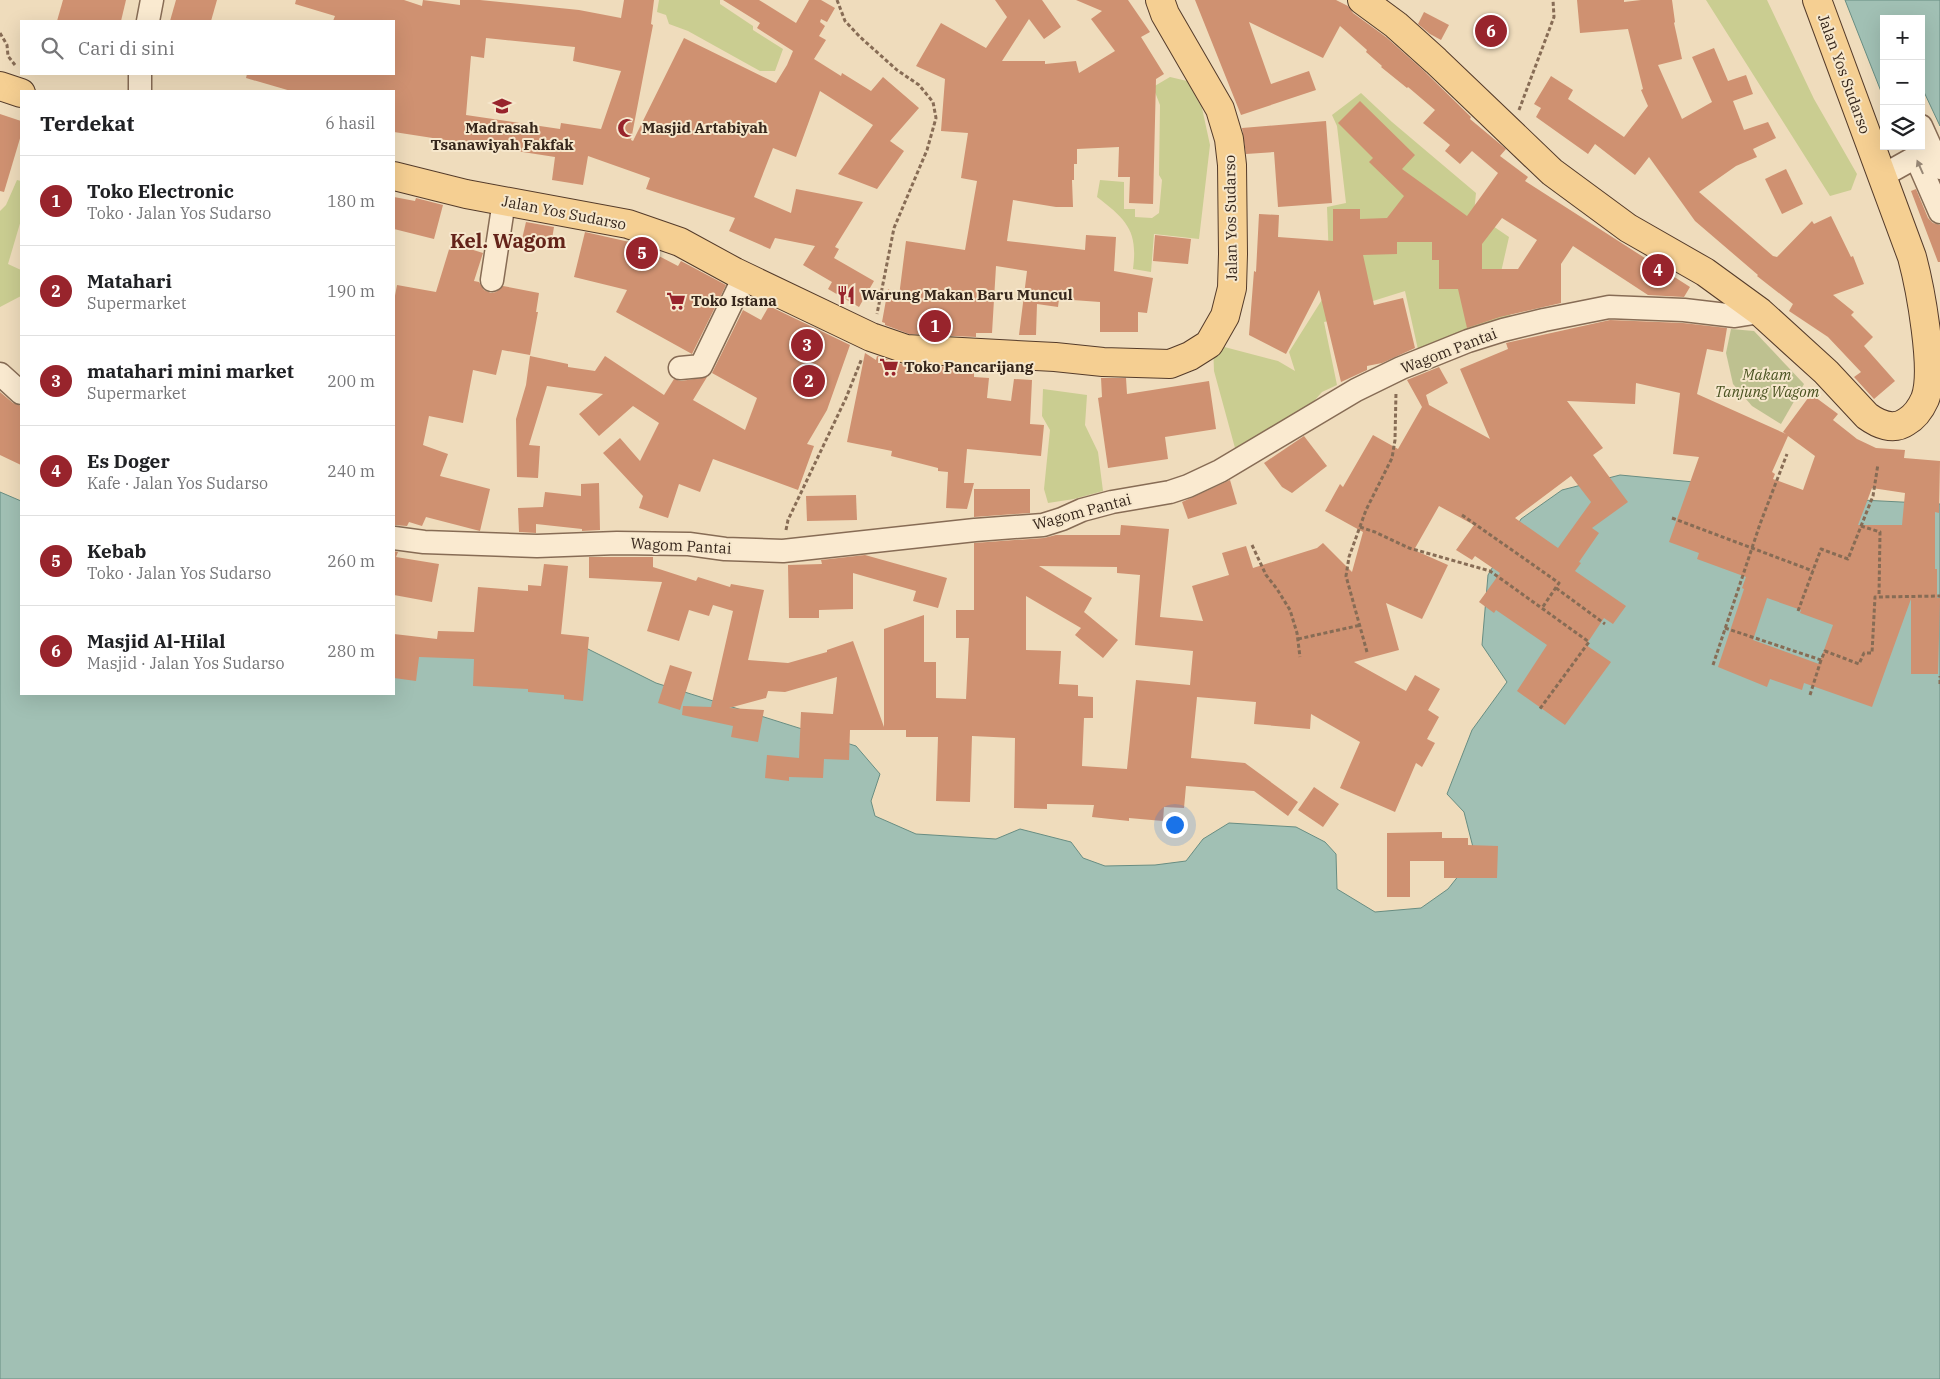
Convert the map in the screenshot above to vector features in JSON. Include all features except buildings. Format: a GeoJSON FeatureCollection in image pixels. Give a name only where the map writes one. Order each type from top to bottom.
{"type":"FeatureCollection","features":[{"type":"Feature","properties":{"kind":"main road","name":"Jalan Yos Sudarso"},"geometry":{"type":"LineString","coordinates":[[395,176],[466,194],[628,224],[680,242],[744,277],[871,338],[906,349],[1055,357],[1104,362],[1170,364],[1190,356],[1209,344],[1225,316],[1232,288],[1232,165],[1229,138],[1220,109],[1165,14],[1160,0]]}},
{"type":"Feature","properties":{"kind":"main road","name":"Jalan Yos Sudarso"},"geometry":{"type":"LineString","coordinates":[[1362,0],[1396,25],[1552,172],[1628,228],[1705,272],[1760,312],[1826,372],[1867,416],[1874,421],[1891,427],[1902,425],[1912,419],[1926,397],[1928,365],[1918,279],[1912,257],[1882,176],[1877,141],[1817,0]]}},
{"type":"Feature","properties":{"kind":"main road"},"geometry":{"type":"LineString","coordinates":[[1386,0],[1396,25]]}},
{"type":"Feature","properties":{"kind":"street"},"geometry":{"type":"LineString","coordinates":[[148,20],[152,0]]}},
{"type":"Feature","properties":{"kind":"street"},"geometry":{"type":"LineString","coordinates":[[140,75],[140,90]]}},
{"type":"Feature","properties":{"kind":"street"},"geometry":{"type":"LineString","coordinates":[[1925,135],[1940,168]]}},
{"type":"Feature","properties":{"kind":"street"},"geometry":{"type":"LineString","coordinates":[[1882,176],[1916,157],[1940,212]]}},
{"type":"Feature","properties":{"kind":"street"},"geometry":{"type":"LineString","coordinates":[[492,280],[504,201]]}},
{"type":"Feature","properties":{"kind":"street"},"geometry":{"type":"LineString","coordinates":[[680,368],[701,366],[744,277]]}},
{"type":"Feature","properties":{"kind":"street","name":"Wagom Pantai"},"geometry":{"type":"LineString","coordinates":[[395,538],[424,542],[537,546],[617,543],[689,544],[724,549],[783,551],[975,530],[1043,525],[1062,520],[1082,510],[1184,488],[1220,471],[1356,390],[1468,341],[1544,320],[1609,307],[1675,309],[1735,316],[1760,312]]}},
{"type":"Feature","properties":{"kind":"street"},"geometry":{"type":"LineString","coordinates":[[0,374],[20,392]]}},
{"type":"Feature","properties":{"kind":"path"},"geometry":{"type":"LineString","coordinates":[[783,551],[788,520],[846,398],[871,338],[894,228],[927,150],[936,118],[932,102],[919,85],[898,70],[860,37],[845,21],[837,0]]}},
{"type":"Feature","properties":{"kind":"path"},"geometry":{"type":"LineString","coordinates":[[1511,132],[1554,17],[1553,0]]}},
{"type":"Feature","properties":{"kind":"path"},"geometry":{"type":"LineString","coordinates":[[0,33],[7,44],[13,82]]}},
{"type":"Feature","properties":{"kind":"path"},"geometry":{"type":"LineString","coordinates":[[1367,652],[1346,576],[1349,557],[1374,491],[1392,458],[1395,440],[1396,390],[1394,372]]}},
{"type":"Feature","properties":{"kind":"path"},"geometry":{"type":"LineString","coordinates":[[1713,665],[1752,548],[1787,454]]}},
{"type":"Feature","properties":{"kind":"path"},"geometry":{"type":"LineString","coordinates":[[1798,611],[1821,549],[1848,559],[1873,496],[1878,464]]}},
{"type":"Feature","properties":{"kind":"path"},"geometry":{"type":"LineString","coordinates":[[1462,515],[1559,582],[1542,608]]}},
{"type":"Feature","properties":{"kind":"path"},"geometry":{"type":"LineString","coordinates":[[1672,518],[1813,571]]}},
{"type":"Feature","properties":{"kind":"path"},"geometry":{"type":"LineString","coordinates":[[1810,696],[1825,651],[1860,664],[1864,653],[1872,653],[1876,597],[1879,596],[1880,532],[1861,526]]}},
{"type":"Feature","properties":{"kind":"path"},"geometry":{"type":"LineString","coordinates":[[1360,527],[1409,548],[1490,571],[1589,642],[1539,710]]}},
{"type":"Feature","properties":{"kind":"path"},"geometry":{"type":"LineString","coordinates":[[1252,545],[1266,575],[1278,588],[1290,610],[1298,639],[1300,657]]}},
{"type":"Feature","properties":{"kind":"path"},"geometry":{"type":"LineString","coordinates":[[1556,588],[1605,624]]}},
{"type":"Feature","properties":{"kind":"path"},"geometry":{"type":"LineString","coordinates":[[1879,596],[1940,596]]}},
{"type":"Feature","properties":{"kind":"path"},"geometry":{"type":"LineString","coordinates":[[1298,639],[1361,625]]}},
{"type":"Feature","properties":{"kind":"path"},"geometry":{"type":"LineString","coordinates":[[1725,628],[1821,660]]}},
{"type":"Feature","properties":{"kind":"path"},"geometry":{"type":"LineString","coordinates":[[1940,676],[1940,684]]}},
{"type":"Feature","properties":{"kind":"green space"},"geometry":{"type":"Polygon","coordinates":[[[659,0],[720,0],[720,4],[753,26],[753,30],[783,49],[775,71],[760,71],[688,31],[669,24],[666,15],[657,12],[659,0]]]}},
{"type":"Feature","properties":{"kind":"green space"},"geometry":{"type":"Polygon","coordinates":[[[1706,0],[1767,0],[1814,99],[1857,174],[1851,190],[1830,196],[1706,0]]]}},
{"type":"Feature","properties":{"kind":"green space"},"geometry":{"type":"Polygon","coordinates":[[[1170,77],[1187,81],[1202,108],[1210,145],[1199,239],[1154,234],[1151,272],[1133,269],[1134,245],[1128,227],[1116,213],[1097,197],[1100,180],[1124,182],[1124,209],[1135,209],[1135,217],[1152,218],[1159,213],[1162,180],[1159,175],[1160,105],[1153,87],[1170,77]]]}},
{"type":"Feature","properties":{"kind":"green space"},"geometry":{"type":"Polygon","coordinates":[[[1361,93],[1392,122],[1476,193],[1474,213],[1509,237],[1499,281],[1513,323],[1419,354],[1405,291],[1357,306],[1352,316],[1324,322],[1337,385],[1322,392],[1308,408],[1235,448],[1214,371],[1213,344],[1278,361],[1295,371],[1289,352],[1330,287],[1327,207],[1346,203],[1337,126],[1332,115],[1361,93]]]}},
{"type":"Feature","properties":{"kind":"green space"},"geometry":{"type":"Polygon","coordinates":[[[17,180],[20,181],[20,223],[8,264],[20,270],[20,297],[0,307],[0,211],[6,205],[17,180]]]}},
{"type":"Feature","properties":{"kind":"green space","name":"Makam Tanjung Wagom"},"geometry":{"type":"Polygon","coordinates":[[[1731,329],[1754,331],[1804,384],[1781,424],[1752,406],[1733,384],[1726,353],[1731,329]]]}},
{"type":"Feature","properties":{"kind":"green space"},"geometry":{"type":"Polygon","coordinates":[[[1043,389],[1087,395],[1085,425],[1098,452],[1103,491],[1074,499],[1048,503],[1044,489],[1050,430],[1042,416],[1043,389]]]}},
{"type":"Feature","properties":{"kind":"shaded area"},"geometry":{"type":"Polygon","coordinates":[[[1845,0],[1940,0],[1940,126],[1925,94],[1925,15],[1880,15],[1880,89],[1845,0]]]}},
{"type":"Feature","properties":{"kind":"shaded area"},"geometry":{"type":"Polygon","coordinates":[[[1620,475],[1736,486],[1803,497],[1940,504],[1940,1379],[0,1379],[0,492],[20,501],[20,695],[395,695],[395,638],[411,641],[576,643],[656,683],[856,746],[880,774],[871,801],[875,816],[916,834],[996,839],[1020,829],[1071,842],[1083,858],[1105,866],[1155,865],[1186,861],[1203,839],[1229,823],[1296,827],[1325,842],[1336,854],[1337,889],[1375,912],[1421,908],[1448,889],[1475,855],[1464,812],[1447,794],[1472,730],[1507,682],[1482,645],[1488,575],[1521,519],[1562,490],[1620,475]]]}},
{"type":"Feature","properties":{"kind":"place","name":"Masjid Al-Hilal"},"geometry":{"type":"Point","coordinates":[1491,31]}},
{"type":"Feature","properties":{"kind":"place","name":"Madrasah Tsanawiyah Fakfak"},"geometry":{"type":"Point","coordinates":[502,106]}},
{"type":"Feature","properties":{"kind":"place","name":"Masjid Artabiyah"},"geometry":{"type":"Point","coordinates":[627,128]}},
{"type":"Feature","properties":{"kind":"place","name":"Kebab"},"geometry":{"type":"Point","coordinates":[642,253]}},
{"type":"Feature","properties":{"kind":"place","name":"Es Doger"},"geometry":{"type":"Point","coordinates":[1658,270]}},
{"type":"Feature","properties":{"kind":"place","name":"Warung Makan Baru Muncul"},"geometry":{"type":"Point","coordinates":[846,295]}},
{"type":"Feature","properties":{"kind":"place","name":"Toko Istana"},"geometry":{"type":"Point","coordinates":[676,301]}},
{"type":"Feature","properties":{"kind":"place","name":"Toko Electronic"},"geometry":{"type":"Point","coordinates":[935,326]}},
{"type":"Feature","properties":{"kind":"place","name":"matahari mini market"},"geometry":{"type":"Point","coordinates":[807,345]}},
{"type":"Feature","properties":{"kind":"place","name":"Toko Pancarijang"},"geometry":{"type":"Point","coordinates":[889,367]}},
{"type":"Feature","properties":{"kind":"place","name":"Matahari"},"geometry":{"type":"Point","coordinates":[809,381]}},
{"type":"Feature","properties":{"kind":"district","name":"Kel. Wagom"},"geometry":{"type":"Point","coordinates":[508,241]}}]}
